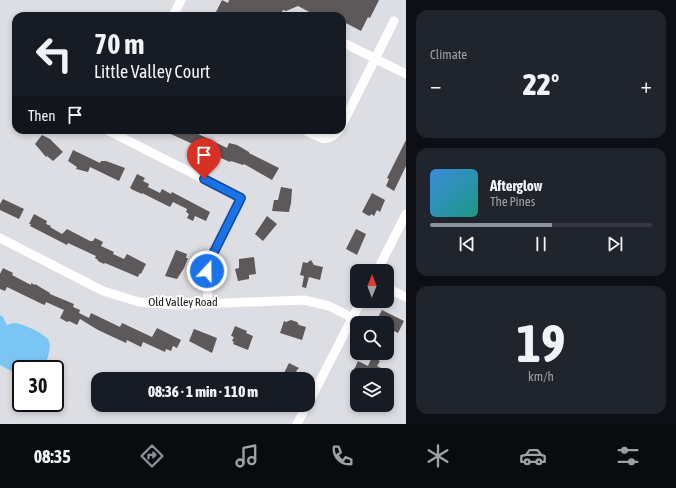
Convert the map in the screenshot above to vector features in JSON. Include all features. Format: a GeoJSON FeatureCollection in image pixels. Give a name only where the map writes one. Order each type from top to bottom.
{"type":"FeatureCollection","features":[{"type":"Feature","properties":{"kind":"street"},"geometry":{"type":"LineString","coordinates":[[175,12],[181,0]]}},
{"type":"Feature","properties":{"kind":"street"},"geometry":{"type":"LineString","coordinates":[[346,117],[394,21]]}},
{"type":"Feature","properties":{"kind":"street"},"geometry":{"type":"LineString","coordinates":[[346,44],[406,74]]}},
{"type":"Feature","properties":{"kind":"street"},"geometry":{"type":"LineString","coordinates":[[114,134],[241,198],[208,265],[208,303]]}},
{"type":"Feature","properties":{"kind":"street"},"geometry":{"type":"LineString","coordinates":[[312,134],[323,140],[332,138],[336,134]]}},
{"type":"Feature","properties":{"kind":"street"},"geometry":{"type":"LineString","coordinates":[[381,264],[406,214]]}},
{"type":"Feature","properties":{"kind":"street","name":"Old Valley Road"},"geometry":{"type":"LineString","coordinates":[[0,238],[103,291],[122,298],[156,304],[304,300],[329,306],[350,316]]}},
{"type":"Feature","properties":{"kind":"street"},"geometry":{"type":"LineString","coordinates":[[394,291],[406,297]]}},
{"type":"Feature","properties":{"kind":"street"},"geometry":{"type":"LineString","coordinates":[[315,391],[350,324]]}},
{"type":"Feature","properties":{"kind":"street"},"geometry":{"type":"LineString","coordinates":[[298,424],[304,412]]}},
{"type":"Feature","properties":{"kind":"water"},"geometry":{"type":"Polygon","coordinates":[[[0,315],[3,317],[7,325],[11,323],[21,324],[44,335],[49,341],[50,347],[47,360],[12,360],[12,371],[0,365],[0,315]]]}},
{"type":"Feature","properties":{"kind":"building"},"geometry":{"type":"Polygon","coordinates":[[[222,0],[228,3],[229,0],[379,0],[370,18],[368,17],[361,31],[346,23],[346,12],[309,12],[298,6],[286,11],[283,10],[282,12],[216,12],[222,0]]]}},
{"type":"Feature","properties":{"kind":"building"},"geometry":{"type":"Polygon","coordinates":[[[171,134],[198,134],[227,148],[229,143],[237,145],[249,153],[279,168],[272,180],[244,164],[230,162],[212,154],[212,156],[194,147],[195,145],[171,134]]]}},
{"type":"Feature","properties":{"kind":"building"},"geometry":{"type":"Polygon","coordinates":[[[42,135],[50,139],[63,152],[53,161],[47,156],[46,157],[35,144],[42,135]]]}},
{"type":"Feature","properties":{"kind":"building"},"geometry":{"type":"Polygon","coordinates":[[[406,140],[406,166],[394,191],[386,186],[389,179],[387,178],[406,140]]]}},
{"type":"Feature","properties":{"kind":"building"},"geometry":{"type":"Polygon","coordinates":[[[73,150],[100,163],[101,161],[106,161],[125,168],[119,181],[90,167],[88,172],[76,169],[77,167],[68,161],[73,150]]]}},
{"type":"Feature","properties":{"kind":"building"},"geometry":{"type":"Polygon","coordinates":[[[137,174],[145,178],[143,181],[149,184],[148,187],[160,193],[162,189],[171,194],[172,192],[210,212],[206,221],[195,216],[193,221],[187,218],[189,214],[186,212],[187,209],[173,202],[170,207],[130,188],[137,174]]]}},
{"type":"Feature","properties":{"kind":"building"},"geometry":{"type":"Polygon","coordinates":[[[281,187],[292,189],[289,212],[272,211],[274,200],[278,200],[281,187]]]}},
{"type":"Feature","properties":{"kind":"building"},"geometry":{"type":"Polygon","coordinates":[[[372,193],[385,200],[380,212],[377,210],[374,216],[371,214],[370,216],[362,212],[372,193]]]}},
{"type":"Feature","properties":{"kind":"building"},"geometry":{"type":"Polygon","coordinates":[[[3,199],[24,209],[19,219],[0,210],[0,204],[3,199]]]}},
{"type":"Feature","properties":{"kind":"building"},"geometry":{"type":"Polygon","coordinates":[[[34,214],[47,221],[46,224],[62,234],[67,229],[90,241],[93,241],[95,238],[103,242],[101,246],[114,252],[113,254],[124,259],[127,254],[146,264],[141,274],[140,273],[138,277],[105,263],[104,264],[95,258],[96,256],[68,243],[67,245],[30,226],[31,224],[29,224],[34,214]]]}},
{"type":"Feature","properties":{"kind":"building"},"geometry":{"type":"Polygon","coordinates":[[[267,216],[277,224],[263,241],[255,234],[267,216]]]}},
{"type":"Feature","properties":{"kind":"building"},"geometry":{"type":"Polygon","coordinates":[[[356,229],[366,234],[357,255],[346,249],[356,229]]]}},
{"type":"Feature","properties":{"kind":"building"},"geometry":{"type":"Polygon","coordinates":[[[176,250],[187,254],[186,258],[188,258],[177,279],[165,276],[176,250]]]}},
{"type":"Feature","properties":{"kind":"building"},"geometry":{"type":"Polygon","coordinates":[[[254,257],[256,274],[249,275],[249,279],[238,281],[235,269],[239,268],[239,259],[254,257]]]}},
{"type":"Feature","properties":{"kind":"building"},"geometry":{"type":"Polygon","coordinates":[[[311,260],[314,265],[323,267],[320,280],[309,277],[306,288],[302,287],[304,276],[300,275],[303,262],[307,263],[311,260]]]}},
{"type":"Feature","properties":{"kind":"building"},"geometry":{"type":"Polygon","coordinates":[[[3,268],[13,273],[12,275],[31,285],[31,283],[35,284],[50,294],[74,304],[73,307],[80,310],[79,313],[89,318],[91,313],[120,327],[122,323],[152,337],[157,328],[181,340],[177,348],[173,346],[171,351],[166,349],[165,352],[143,342],[141,347],[127,340],[126,343],[98,330],[80,319],[77,325],[69,321],[67,322],[60,318],[64,310],[46,302],[45,305],[42,304],[7,287],[5,291],[0,289],[0,274],[3,268]]]}},
{"type":"Feature","properties":{"kind":"building"},"geometry":{"type":"Polygon","coordinates":[[[382,310],[394,316],[379,316],[382,310]]]}},
{"type":"Feature","properties":{"kind":"building"},"geometry":{"type":"Polygon","coordinates":[[[394,316],[404,321],[398,333],[394,331],[394,316]]]}},
{"type":"Feature","properties":{"kind":"building"},"geometry":{"type":"Polygon","coordinates":[[[291,320],[306,327],[302,340],[280,333],[284,321],[286,322],[291,320]]]}},
{"type":"Feature","properties":{"kind":"building"},"geometry":{"type":"Polygon","coordinates":[[[235,326],[247,331],[246,333],[253,336],[248,350],[233,344],[234,342],[232,341],[234,337],[231,336],[235,326]]]}},
{"type":"Feature","properties":{"kind":"building"},"geometry":{"type":"Polygon","coordinates":[[[194,329],[217,338],[212,353],[189,341],[194,329]]]}},
{"type":"Feature","properties":{"kind":"building"},"geometry":{"type":"Polygon","coordinates":[[[371,360],[378,360],[380,361],[377,366],[381,368],[355,368],[358,361],[368,366],[371,360]]]}},
{"type":"Feature","properties":{"kind":"building"},"geometry":{"type":"Polygon","coordinates":[[[289,363],[299,368],[296,371],[297,372],[284,372],[289,363]]]}},
{"type":"Feature","properties":{"kind":"route"},"geometry":{"type":"LineString","coordinates":[[204,179],[241,198],[210,260],[207,271]]}}]}
